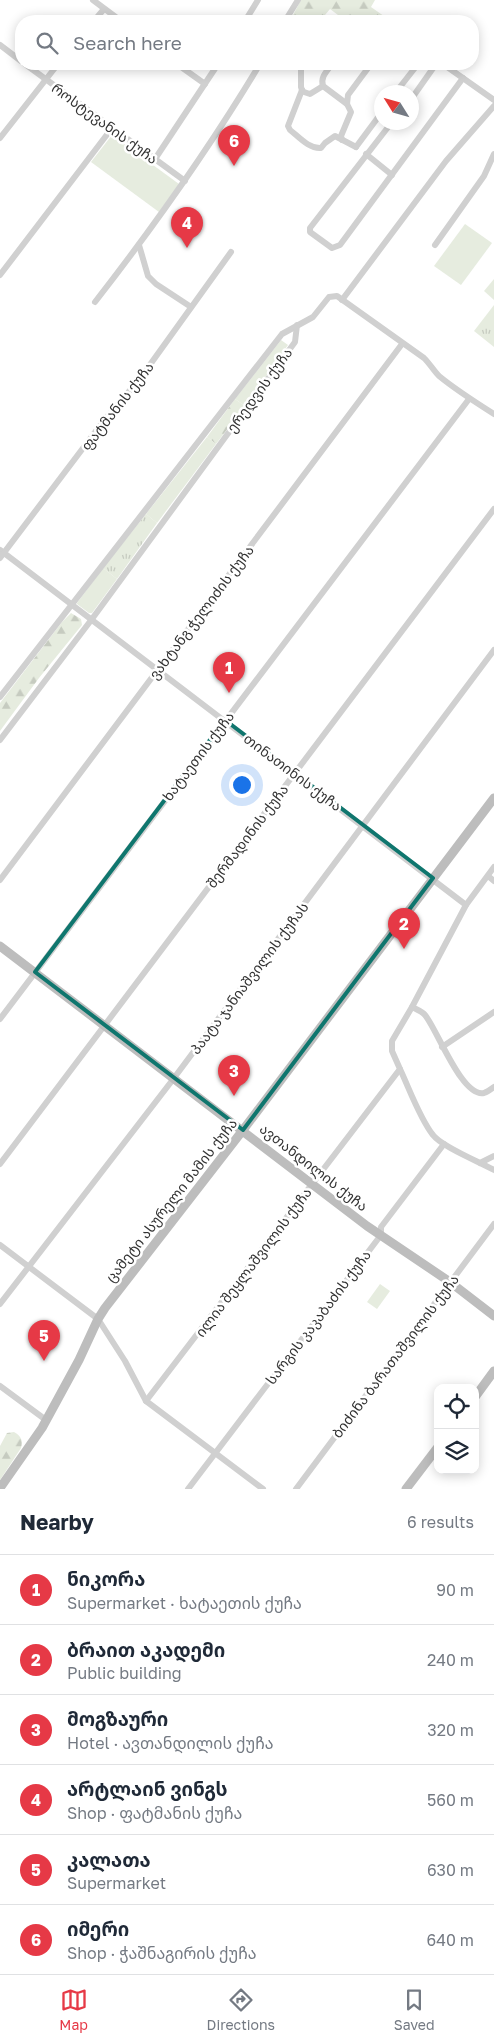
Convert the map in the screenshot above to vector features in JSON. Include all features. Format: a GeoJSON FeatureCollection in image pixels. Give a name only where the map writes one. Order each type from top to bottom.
{"type":"FeatureCollection","features":[{"type":"Feature","properties":{"kind":"street"},"geometry":{"type":"LineString","coordinates":[[93,0],[112,15]]}},
{"type":"Feature","properties":{"kind":"street"},"geometry":{"type":"LineString","coordinates":[[249,15],[258,0]]}},
{"type":"Feature","properties":{"kind":"street"},"geometry":{"type":"LineString","coordinates":[[289,15],[298,0]]}},
{"type":"Feature","properties":{"kind":"street"},"geometry":{"type":"LineString","coordinates":[[99,15],[104,9]]}},
{"type":"Feature","properties":{"kind":"street"},"geometry":{"type":"LineString","coordinates":[[0,45],[15,56]]}},
{"type":"Feature","properties":{"kind":"street","name":"როსტევანის ქუჩა"},"geometry":{"type":"LineString","coordinates":[[33,70],[185,181]]}},
{"type":"Feature","properties":{"kind":"street"},"geometry":{"type":"LineString","coordinates":[[0,138],[53,70]]}},
{"type":"Feature","properties":{"kind":"street"},"geometry":{"type":"LineString","coordinates":[[185,70],[204,84]]}},
{"type":"Feature","properties":{"kind":"street"},"geometry":{"type":"LineString","coordinates":[[154,159],[214,70]]}},
{"type":"Feature","properties":{"kind":"street"},"geometry":{"type":"LineString","coordinates":[[94,302],[139,245],[185,181],[222,128],[256,70]]}},
{"type":"Feature","properties":{"kind":"street"},"geometry":{"type":"LineString","coordinates":[[301,70],[300,87],[304,92],[310,94],[322,86]]}},
{"type":"Feature","properties":{"kind":"street"},"geometry":{"type":"LineString","coordinates":[[328,70],[321,81],[322,86],[350,108],[351,116],[342,140]]}},
{"type":"Feature","properties":{"kind":"street"},"geometry":{"type":"LineString","coordinates":[[347,104],[348,95],[367,70]]}},
{"type":"Feature","properties":{"kind":"street"},"geometry":{"type":"LineString","coordinates":[[402,85],[413,70]]}},
{"type":"Feature","properties":{"kind":"street"},"geometry":{"type":"LineString","coordinates":[[419,88],[432,70]]}},
{"type":"Feature","properties":{"kind":"street"},"geometry":{"type":"LineString","coordinates":[[452,70],[494,100]]}},
{"type":"Feature","properties":{"kind":"street"},"geometry":{"type":"LineString","coordinates":[[386,130],[310,228],[310,232],[330,246],[335,248],[340,245],[463,78]]}},
{"type":"Feature","properties":{"kind":"street"},"geometry":{"type":"LineString","coordinates":[[302,90],[288,126],[290,130],[317,149],[321,148],[335,136],[356,147],[364,157],[392,174]]}},
{"type":"Feature","properties":{"kind":"street"},"geometry":{"type":"LineString","coordinates":[[342,300],[446,161],[494,106]]}},
{"type":"Feature","properties":{"kind":"street"},"geometry":{"type":"LineString","coordinates":[[356,147],[374,123]]}},
{"type":"Feature","properties":{"kind":"street"},"geometry":{"type":"LineString","coordinates":[[0,275],[112,128]]}},
{"type":"Feature","properties":{"kind":"street"},"geometry":{"type":"LineString","coordinates":[[435,245],[468,201],[484,176],[494,154]]}},
{"type":"Feature","properties":{"kind":"street"},"geometry":{"type":"LineString","coordinates":[[139,245],[148,276],[156,284],[191,307]]}},
{"type":"Feature","properties":{"kind":"street","name":"ფატმანის ქუჩა"},"geometry":{"type":"LineString","coordinates":[[1,553],[105,419],[139,380],[231,252]]}},
{"type":"Feature","properties":{"kind":"street"},"geometry":{"type":"LineString","coordinates":[[297,324],[313,316],[329,297],[334,295],[424,358],[437,374],[469,399],[494,414]]}},
{"type":"Feature","properties":{"kind":"street","name":"ერედვის ქუჩა"},"geometry":{"type":"LineString","coordinates":[[0,697],[282,334],[297,324]]}},
{"type":"Feature","properties":{"kind":"street","name":"ერედვის ქუჩა"},"geometry":{"type":"LineString","coordinates":[[0,740],[92,619],[295,342],[297,324]]}},
{"type":"Feature","properties":{"kind":"street","name":"ვახტანგ ჭელიძის ქუჩა"},"geometry":{"type":"LineString","coordinates":[[0,880],[402,344]]}},
{"type":"Feature","properties":{"kind":"street","name":"ხატაეთის ქუჩა"},"geometry":{"type":"LineString","coordinates":[[0,1018],[469,399]]}},
{"type":"Feature","properties":{"kind":"street","name":"შერმადინის ქუჩა"},"geometry":{"type":"LineString","coordinates":[[0,1164],[494,509]]}},
{"type":"Feature","properties":{"kind":"street","name":"თინათინის ქუჩა"},"geometry":{"type":"LineString","coordinates":[[1,553],[92,619],[466,905]]}},
{"type":"Feature","properties":{"kind":"street","name":"პაატა ჯანიაშვილის ქუჩას"},"geometry":{"type":"LineString","coordinates":[[0,1304],[175,1077],[494,650]]}},
{"type":"Feature","properties":{"kind":"street","name":"ცამეტი ასურელი მამის ქუჩა"},"geometry":{"type":"LineString","coordinates":[[0,1488],[46,1420],[80,1360],[98,1319],[244,1130],[494,798]]}},
{"type":"Feature","properties":{"kind":"street"},"geometry":{"type":"LineString","coordinates":[[494,867],[466,905],[392,1041],[392,1051],[416,1105],[433,1136],[444,1144],[494,1170]]}},
{"type":"Feature","properties":{"kind":"street"},"geometry":{"type":"LineString","coordinates":[[488,876],[494,881]]}},
{"type":"Feature","properties":{"kind":"street","name":"ავთანდილის ქუჩა"},"geometry":{"type":"LineString","coordinates":[[0,946],[175,1077],[380,1235],[450,1282],[494,1316]]}},
{"type":"Feature","properties":{"kind":"street"},"geometry":{"type":"LineString","coordinates":[[412,1007],[425,1014],[442,1047],[467,1085],[478,1093],[485,1093],[494,1087]]}},
{"type":"Feature","properties":{"kind":"street"},"geometry":{"type":"LineString","coordinates":[[442,1047],[494,1012]]}},
{"type":"Feature","properties":{"kind":"street","name":"ილია შეყლაშვილის ქუჩა"},"geometry":{"type":"LineString","coordinates":[[146,1401],[400,1069]]}},
{"type":"Feature","properties":{"kind":"street","name":"სარგის კაკაბაძის ქუჩა"},"geometry":{"type":"LineString","coordinates":[[188,1489],[213,1453],[380,1235],[382,1227],[444,1144]]}},
{"type":"Feature","properties":{"kind":"street"},"geometry":{"type":"LineString","coordinates":[[480,1163],[494,1156]]}},
{"type":"Feature","properties":{"kind":"street","name":"ბიძინა ბარათაშვილის ქუჩა"},"geometry":{"type":"LineString","coordinates":[[296,1489],[494,1224]]}},
{"type":"Feature","properties":{"kind":"street"},"geometry":{"type":"LineString","coordinates":[[0,1245],[98,1319],[125,1361],[146,1401],[263,1489]]}},
{"type":"Feature","properties":{"kind":"street"},"geometry":{"type":"LineString","coordinates":[[479,1393],[494,1372]]}},
{"type":"Feature","properties":{"kind":"street"},"geometry":{"type":"LineString","coordinates":[[0,1386],[46,1420]]}},
{"type":"Feature","properties":{"kind":"street"},"geometry":{"type":"LineString","coordinates":[[406,1489],[434,1452]]}},
{"type":"Feature","properties":{"kind":"highlighted area"},"geometry":{"type":"Polygon","coordinates":[[[225,720],[433,878],[243,1130],[35,972],[225,720]]]}},
{"type":"Feature","properties":{"kind":"green space"},"geometry":{"type":"Polygon","coordinates":[[[301,0],[375,0],[371,7],[382,15],[338,15],[330,9],[325,15],[293,15],[301,0]]]}},
{"type":"Feature","properties":{"kind":"green space"},"geometry":{"type":"Polygon","coordinates":[[[112,135],[179,184],[159,212],[91,162],[112,135]]]}},
{"type":"Feature","properties":{"kind":"green space"},"geometry":{"type":"Polygon","coordinates":[[[465,224],[492,243],[461,285],[434,266],[465,224]]]}},
{"type":"Feature","properties":{"kind":"green space"},"geometry":{"type":"Polygon","coordinates":[[[494,279],[494,300],[484,291],[494,279]]]}},
{"type":"Feature","properties":{"kind":"green space"},"geometry":{"type":"Polygon","coordinates":[[[494,305],[494,347],[474,331],[494,305]]]}},
{"type":"Feature","properties":{"kind":"green space"},"geometry":{"type":"Polygon","coordinates":[[[281,340],[288,345],[245,406],[235,399],[281,340]]]}},
{"type":"Feature","properties":{"kind":"green space"},"geometry":{"type":"Polygon","coordinates":[[[235,399],[245,406],[216,444],[207,437],[235,399]]]}},
{"type":"Feature","properties":{"kind":"green space"},"geometry":{"type":"Polygon","coordinates":[[[207,437],[216,444],[157,523],[146,514],[207,437]]]}},
{"type":"Feature","properties":{"kind":"green space"},"geometry":{"type":"Polygon","coordinates":[[[146,514],[157,523],[117,579],[103,568],[146,514]]]}},
{"type":"Feature","properties":{"kind":"green space"},"geometry":{"type":"Polygon","coordinates":[[[103,568],[117,579],[92,613],[89,613],[77,603],[103,568]]]}},
{"type":"Feature","properties":{"kind":"green space"},"geometry":{"type":"Polygon","coordinates":[[[71,613],[81,619],[82,625],[39,678],[0,731],[0,703],[71,613]]]}},
{"type":"Feature","properties":{"kind":"green space"},"geometry":{"type":"Polygon","coordinates":[[[380,1284],[390,1291],[377,1309],[367,1302],[380,1284]]]}},
{"type":"Feature","properties":{"kind":"green space"},"geometry":{"type":"Polygon","coordinates":[[[14,1432],[21,1438],[21,1448],[0,1480],[0,1446],[7,1433],[14,1432]]]}},
{"type":"Feature","properties":{"kind":"place","name":"იმერი"},"geometry":{"type":"Point","coordinates":[234,166]}},
{"type":"Feature","properties":{"kind":"place","name":"არტლაინ ვინგს"},"geometry":{"type":"Point","coordinates":[187,248]}},
{"type":"Feature","properties":{"kind":"place","name":"ნიკორა"},"geometry":{"type":"Point","coordinates":[229,693]}},
{"type":"Feature","properties":{"kind":"place","name":"ბრაით აკადემი"},"geometry":{"type":"Point","coordinates":[404,949]}},
{"type":"Feature","properties":{"kind":"place","name":"მოგზაური"},"geometry":{"type":"Point","coordinates":[234,1096]}},
{"type":"Feature","properties":{"kind":"place","name":"კალათა"},"geometry":{"type":"Point","coordinates":[44,1361]}}]}
